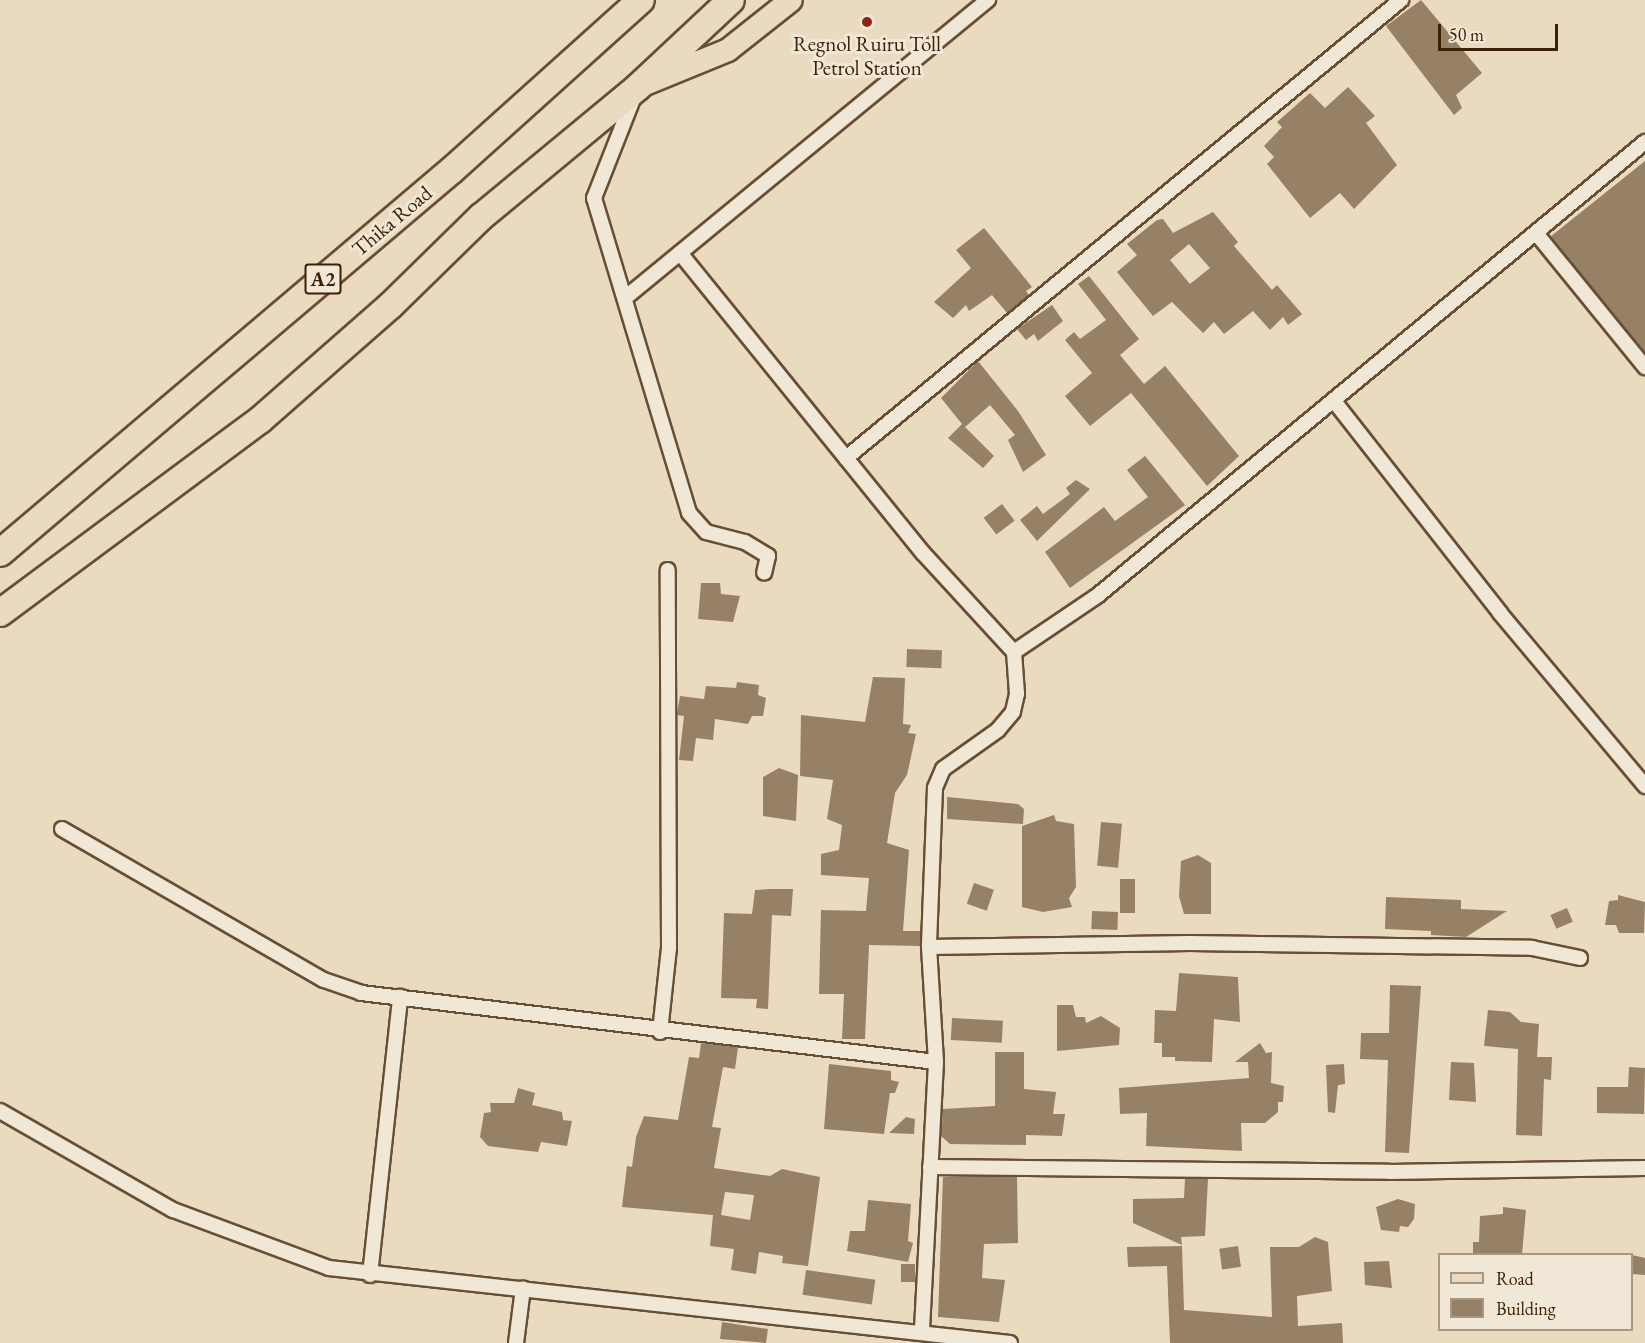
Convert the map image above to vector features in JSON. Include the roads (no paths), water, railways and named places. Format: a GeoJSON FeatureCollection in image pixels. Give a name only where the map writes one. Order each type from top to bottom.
{"type":"FeatureCollection","features":[{"type":"Feature","properties":{"kind":"highway","name":"Thika Road"},"geometry":{"type":"LineString","coordinates":[[0,553],[452,170],[641,0]]}},
{"type":"Feature","properties":{"kind":"highway"},"geometry":{"type":"LineString","coordinates":[[0,613],[260,420],[391,305],[481,217],[639,87],[731,0]]}},
{"type":"Feature","properties":{"kind":"main road"},"geometry":{"type":"LineString","coordinates":[[639,87],[728,50],[790,0]]}},
{"type":"Feature","properties":{"kind":"street"},"geometry":{"type":"LineString","coordinates":[[624,298],[988,0]]}},
{"type":"Feature","properties":{"kind":"street"},"geometry":{"type":"LineString","coordinates":[[846,458],[1401,0]]}},
{"type":"Feature","properties":{"kind":"street"},"geometry":{"type":"LineString","coordinates":[[639,87],[594,198],[689,513],[706,532],[745,542],[768,556],[764,573]]}},
{"type":"Feature","properties":{"kind":"street"},"geometry":{"type":"LineString","coordinates":[[1014,652],[1097,596],[1645,142]]}},
{"type":"Feature","properties":{"kind":"street"},"geometry":{"type":"LineString","coordinates":[[1536,232],[1645,367]]}},
{"type":"Feature","properties":{"kind":"street"},"geometry":{"type":"LineString","coordinates":[[680,253],[923,554],[1014,652],[1017,694],[1013,712],[998,730],[943,769],[935,788],[929,947],[936,1062],[922,1332]]}},
{"type":"Feature","properties":{"kind":"street"},"geometry":{"type":"LineString","coordinates":[[1334,401],[1500,613],[1645,786]]}},
{"type":"Feature","properties":{"kind":"street"},"geometry":{"type":"LineString","coordinates":[[660,1032],[669,948],[668,570]]}},
{"type":"Feature","properties":{"kind":"street"},"geometry":{"type":"LineString","coordinates":[[62,829],[324,980],[361,993],[660,1032],[936,1062]]}},
{"type":"Feature","properties":{"kind":"street"},"geometry":{"type":"LineString","coordinates":[[929,947],[1190,943],[1520,948],[1580,958]]}},
{"type":"Feature","properties":{"kind":"street"},"geometry":{"type":"LineString","coordinates":[[370,1275],[400,997]]}},
{"type":"Feature","properties":{"kind":"street"},"geometry":{"type":"LineString","coordinates":[[0,1112],[173,1210],[277,1252],[370,1275],[523,1288],[1010,1343]]}},
{"type":"Feature","properties":{"kind":"street"},"geometry":{"type":"LineString","coordinates":[[930,1167],[1378,1172],[1645,1168]]}},
{"type":"Feature","properties":{"kind":"street"},"geometry":{"type":"LineString","coordinates":[[516,1343],[523,1288]]}},
{"type":"Feature","properties":{"kind":"place","name":"Regnol Ruiru Toll Petrol Station"},"geometry":{"type":"Point","coordinates":[867,22]}}]}
